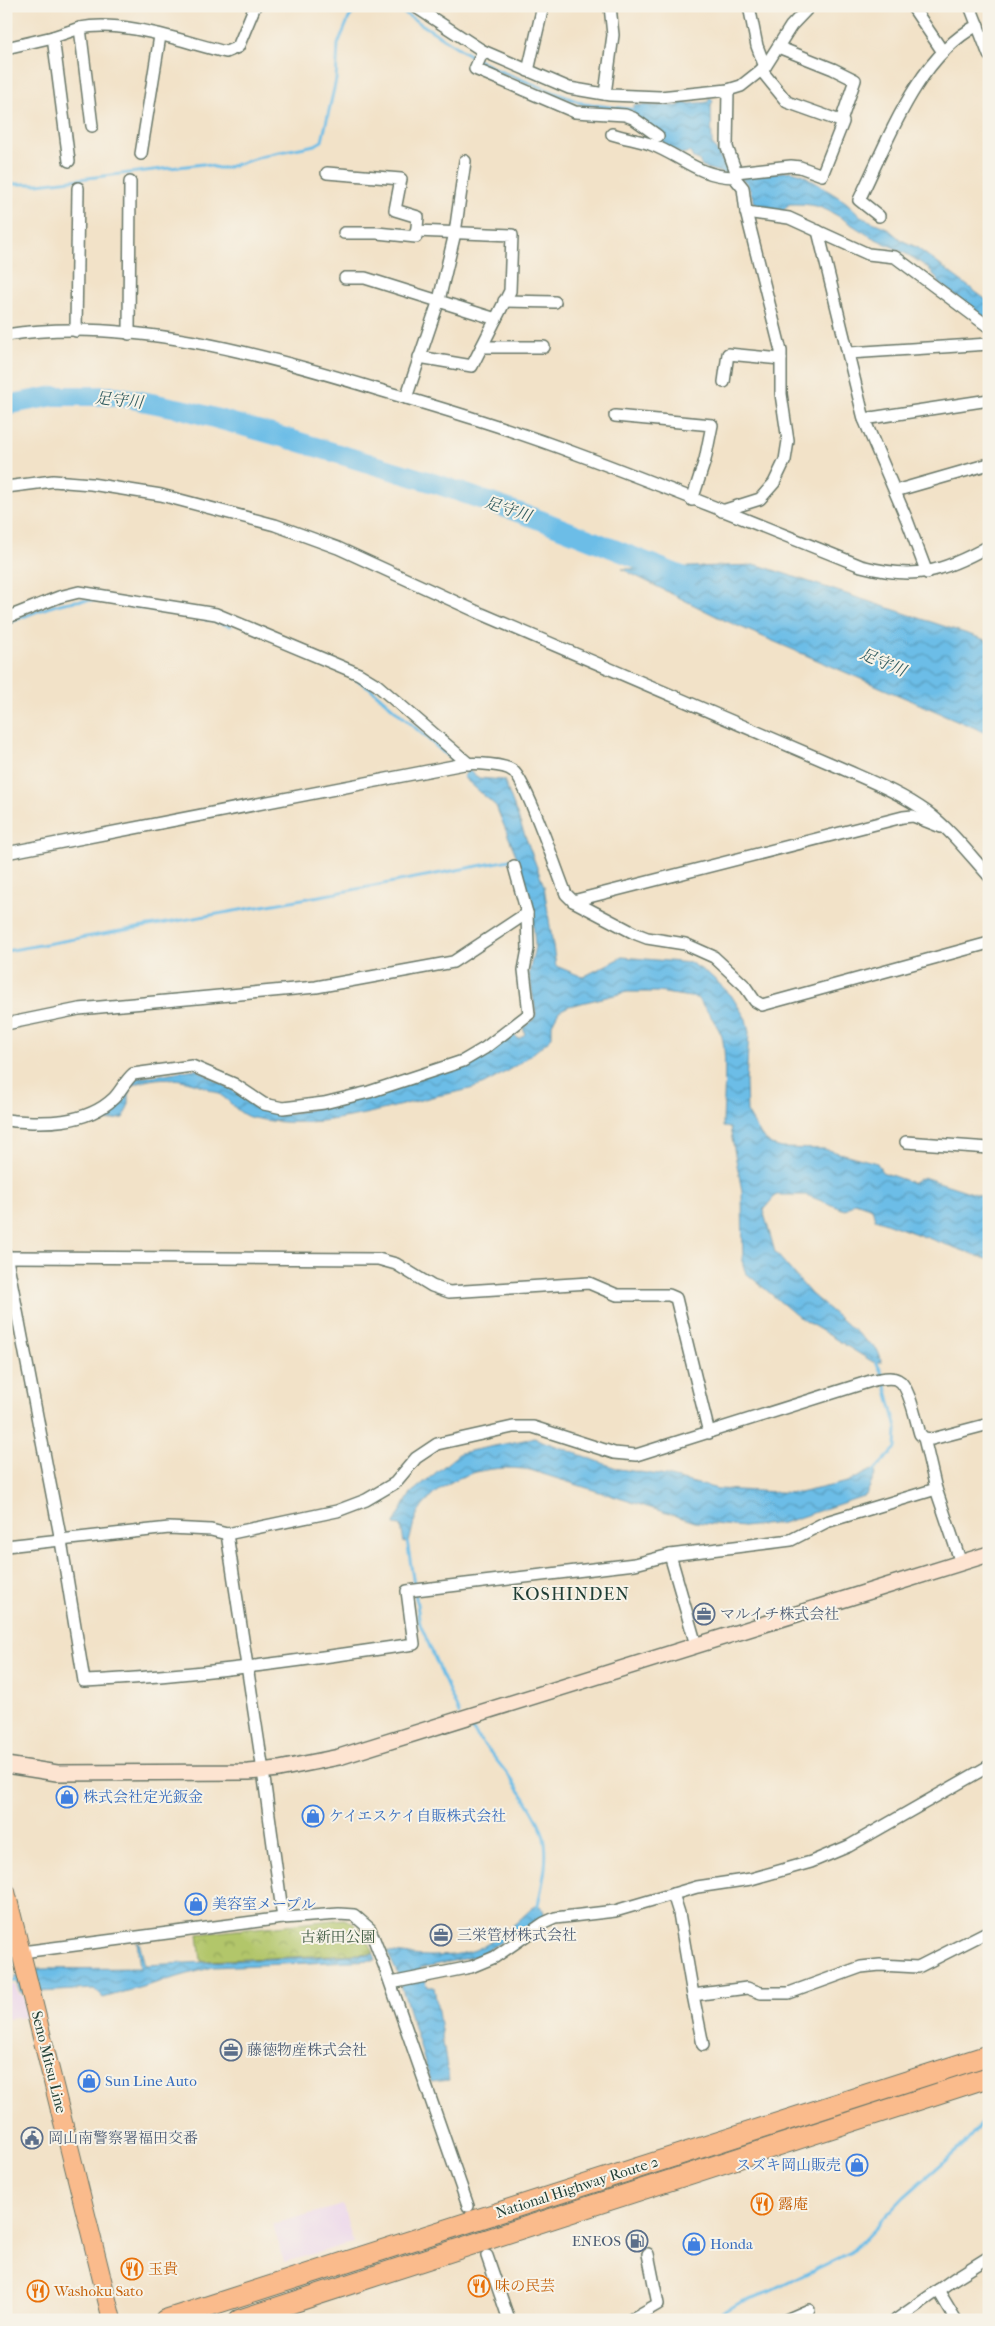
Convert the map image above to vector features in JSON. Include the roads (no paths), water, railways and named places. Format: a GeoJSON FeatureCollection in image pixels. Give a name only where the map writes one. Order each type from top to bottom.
{"type":"FeatureCollection","features":[{"type":"Feature","properties":{"kind":"highway","name":"National Highway Route 2"},"geometry":{"type":"LineString","coordinates":[[165,2320],[989,2056]]}},
{"type":"Feature","properties":{"kind":"highway","name":"National Highway Route 2"},"geometry":{"type":"LineString","coordinates":[[239,2320],[989,2077]]}},
{"type":"Feature","properties":{"kind":"main road","name":"Seno Mitsu Line"},"geometry":{"type":"LineString","coordinates":[[6,1892],[14,1952],[27,1972],[112,2320]]}},
{"type":"Feature","properties":{"kind":"street"},"geometry":{"type":"LineString","coordinates":[[6,48],[53,38],[80,28],[117,26],[226,52],[238,47],[255,6]]}},
{"type":"Feature","properties":{"kind":"street"},"geometry":{"type":"LineString","coordinates":[[414,6],[429,10],[480,58],[528,71],[568,88],[605,94],[660,97],[728,90],[741,86],[763,68],[791,26],[810,6]]}},
{"type":"Feature","properties":{"kind":"street"},"geometry":{"type":"LineString","coordinates":[[528,71],[543,6]]}},
{"type":"Feature","properties":{"kind":"street"},"geometry":{"type":"LineString","coordinates":[[605,94],[612,35],[610,6]]}},
{"type":"Feature","properties":{"kind":"street"},"geometry":{"type":"LineString","coordinates":[[749,6],[763,68],[787,102],[841,121]]}},
{"type":"Feature","properties":{"kind":"street"},"geometry":{"type":"LineString","coordinates":[[912,6],[943,52]]}},
{"type":"Feature","properties":{"kind":"street"},"geometry":{"type":"LineString","coordinates":[[970,6],[989,55]]}},
{"type":"Feature","properties":{"kind":"street"},"geometry":{"type":"LineString","coordinates":[[879,216],[859,200],[918,84],[943,52],[961,34],[978,25]]}},
{"type":"Feature","properties":{"kind":"street"},"geometry":{"type":"LineString","coordinates":[[80,28],[92,126]]}},
{"type":"Feature","properties":{"kind":"street"},"geometry":{"type":"LineString","coordinates":[[141,154],[160,36]]}},
{"type":"Feature","properties":{"kind":"street"},"geometry":{"type":"LineString","coordinates":[[53,38],[70,161]]}},
{"type":"Feature","properties":{"kind":"street"},"geometry":{"type":"LineString","coordinates":[[612,134],[650,144],[704,173],[716,176],[735,175],[791,166],[800,167],[822,175],[843,122],[841,121],[855,80],[833,68],[778,47]]}},
{"type":"Feature","properties":{"kind":"street"},"geometry":{"type":"LineString","coordinates":[[480,58],[475,69],[559,106],[575,112],[625,115],[633,118],[658,136]]}},
{"type":"Feature","properties":{"kind":"street"},"geometry":{"type":"LineString","coordinates":[[722,511],[760,499],[774,483],[785,460],[788,441],[781,394],[782,351],[746,212],[743,188],[735,175],[727,147],[728,90]]}},
{"type":"Feature","properties":{"kind":"street"},"geometry":{"type":"LineString","coordinates":[[406,398],[439,300],[455,233],[465,161]]}},
{"type":"Feature","properties":{"kind":"street"},"geometry":{"type":"LineString","coordinates":[[327,173],[401,179],[395,210],[418,217],[416,237],[377,233],[344,233]]}},
{"type":"Feature","properties":{"kind":"street"},"geometry":{"type":"LineString","coordinates":[[129,334],[130,182]]}},
{"type":"Feature","properties":{"kind":"street"},"geometry":{"type":"LineString","coordinates":[[76,330],[78,188]]}},
{"type":"Feature","properties":{"kind":"street"},"geometry":{"type":"LineString","coordinates":[[746,212],[788,218],[868,254],[895,258],[989,327]]}},
{"type":"Feature","properties":{"kind":"street"},"geometry":{"type":"LineString","coordinates":[[416,231],[512,235],[510,291],[472,366],[419,357]]}},
{"type":"Feature","properties":{"kind":"street"},"geometry":{"type":"LineString","coordinates":[[818,231],[864,419],[927,573]]}},
{"type":"Feature","properties":{"kind":"street"},"geometry":{"type":"LineString","coordinates":[[345,278],[365,278],[496,318]]}},
{"type":"Feature","properties":{"kind":"street"},"geometry":{"type":"LineString","coordinates":[[504,301],[555,302]]}},
{"type":"Feature","properties":{"kind":"street"},"geometry":{"type":"LineString","coordinates":[[6,336],[33,331],[76,330],[129,334],[207,345],[294,364],[480,420],[577,454],[861,566],[888,573],[927,573],[947,567],[989,546]]}},
{"type":"Feature","properties":{"kind":"street"},"geometry":{"type":"LineString","coordinates":[[849,353],[989,344]]}},
{"type":"Feature","properties":{"kind":"street"},"geometry":{"type":"LineString","coordinates":[[482,347],[544,347]]}},
{"type":"Feature","properties":{"kind":"street"},"geometry":{"type":"LineString","coordinates":[[724,382],[728,354],[781,359]]}},
{"type":"Feature","properties":{"kind":"street"},"geometry":{"type":"LineString","coordinates":[[864,419],[989,400]]}},
{"type":"Feature","properties":{"kind":"street"},"geometry":{"type":"LineString","coordinates":[[615,416],[712,425],[706,460],[692,500]]}},
{"type":"Feature","properties":{"kind":"street"},"geometry":{"type":"LineString","coordinates":[[895,491],[989,464]]}},
{"type":"Feature","properties":{"kind":"street"},"geometry":{"type":"LineString","coordinates":[[6,487],[53,481],[91,484],[161,495],[275,525],[338,548],[482,614],[841,768],[897,794],[926,812],[946,828],[989,876]]}},
{"type":"Feature","properties":{"kind":"street"},"geometry":{"type":"LineString","coordinates":[[6,618],[59,596],[79,592],[216,614],[359,674],[377,685],[469,764]]}},
{"type":"Feature","properties":{"kind":"street"},"geometry":{"type":"LineString","coordinates":[[6,853],[469,764],[508,768],[519,777],[566,894],[573,901],[634,933],[647,938],[685,944],[714,957],[744,985],[755,1002],[762,1004],[989,943]]}},
{"type":"Feature","properties":{"kind":"street"},"geometry":{"type":"LineString","coordinates":[[573,901],[903,817],[913,816],[934,826],[946,828]]}},
{"type":"Feature","properties":{"kind":"street"},"geometry":{"type":"LineString","coordinates":[[6,1120],[44,1123],[82,1116],[104,1106],[115,1097],[133,1074],[166,1068],[198,1067],[234,1084],[264,1104],[283,1108],[354,1097],[463,1061],[485,1048],[529,1014],[524,970],[528,949],[527,913],[514,866]]}},
{"type":"Feature","properties":{"kind":"street"},"geometry":{"type":"LineString","coordinates":[[6,1024],[79,1009],[316,987],[453,962],[527,913]]}},
{"type":"Feature","properties":{"kind":"street"},"geometry":{"type":"LineString","coordinates":[[906,1142],[989,1148]]}},
{"type":"Feature","properties":{"kind":"street"},"geometry":{"type":"LineString","coordinates":[[709,1433],[676,1298],[669,1295],[617,1295],[589,1284],[449,1292],[432,1286],[396,1264],[378,1259],[6,1255],[61,1541],[84,1681],[150,1678],[248,1668],[414,1644],[407,1591],[635,1564],[670,1555],[791,1540],[826,1522],[936,1489]]}},
{"type":"Feature","properties":{"kind":"street"},"geometry":{"type":"LineString","coordinates":[[6,1546],[169,1528],[211,1530],[227,1534],[337,1511],[366,1500],[395,1483],[416,1458],[437,1444],[513,1427],[533,1427],[614,1453],[636,1455],[874,1380],[890,1378],[899,1380],[905,1386],[920,1434],[924,1438],[936,1489],[961,1563]]}},
{"type":"Feature","properties":{"kind":"street"},"geometry":{"type":"LineString","coordinates":[[924,1438],[932,1439],[989,1424]]}},
{"type":"Feature","properties":{"kind":"street"},"geometry":{"type":"LineString","coordinates":[[227,1534],[283,1918]]}},
{"type":"Feature","properties":{"kind":"street"},"geometry":{"type":"LineString","coordinates":[[6,1765],[57,1773],[263,1771],[339,1757],[989,1554]]}},
{"type":"Feature","properties":{"kind":"street"},"geometry":{"type":"LineString","coordinates":[[670,1555],[696,1645]]}},
{"type":"Feature","properties":{"kind":"street"},"geometry":{"type":"LineString","coordinates":[[391,1984],[471,1967],[495,1957],[544,1923],[555,1918],[615,1911],[697,1887],[750,1879],[811,1862],[849,1846],[989,1766]]}},
{"type":"Feature","properties":{"kind":"street"},"geometry":{"type":"LineString","coordinates":[[673,1894],[679,1913],[703,2045]]}},
{"type":"Feature","properties":{"kind":"street"},"geometry":{"type":"LineString","coordinates":[[14,1952],[283,1918],[339,1914],[354,1915],[370,1929],[377,1946],[468,2206]]}},
{"type":"Feature","properties":{"kind":"street"},"geometry":{"type":"LineString","coordinates":[[693,1995],[747,1988],[761,1993],[789,1993],[861,1967],[880,1965],[918,1967],[989,1931]]}},
{"type":"Feature","properties":{"kind":"street"},"geometry":{"type":"LineString","coordinates":[[630,2320],[658,2304],[648,2254]]}},
{"type":"Feature","properties":{"kind":"street"},"geometry":{"type":"LineString","coordinates":[[487,2256],[509,2320]]}},
{"type":"Feature","properties":{"kind":"street"},"geometry":{"type":"LineString","coordinates":[[896,2320],[989,2257]]}},
{"type":"Feature","properties":{"kind":"street"},"geometry":{"type":"LineString","coordinates":[[938,2290],[956,2320]]}},
{"type":"Feature","properties":{"kind":"street"},"geometry":{"type":"LineString","coordinates":[[786,2320],[809,2310]]}},
{"type":"Feature","properties":{"kind":"water"},"geometry":{"type":"Polygon","coordinates":[[[710,97],[713,101],[711,105],[712,143],[726,168],[744,176],[791,171],[802,174],[846,202],[863,218],[887,228],[901,240],[916,247],[989,302],[989,321],[939,283],[934,275],[918,261],[870,236],[830,212],[816,206],[802,204],[789,204],[782,212],[757,208],[747,183],[740,178],[702,167],[699,160],[693,158],[690,152],[681,154],[663,144],[661,133],[633,115],[634,105],[677,106],[680,105],[680,102],[685,102],[686,104],[708,102],[710,97]]]}},
{"type":"Feature","properties":{"kind":"water"},"geometry":{"type":"Polygon","coordinates":[[[758,565],[989,641],[989,734],[724,620],[622,569],[758,565]]]}},
{"type":"Feature","properties":{"kind":"water"},"geometry":{"type":"Polygon","coordinates":[[[468,770],[479,778],[504,780],[544,886],[556,966],[583,977],[622,957],[691,963],[710,975],[731,995],[746,1019],[749,1032],[746,1083],[747,1112],[762,1137],[771,1145],[782,1148],[824,1149],[877,1163],[882,1172],[913,1183],[923,1177],[988,1198],[989,1260],[875,1219],[872,1208],[855,1202],[845,1210],[806,1195],[776,1195],[763,1210],[775,1252],[811,1294],[878,1351],[882,1362],[873,1362],[796,1315],[746,1273],[743,1266],[742,1191],[730,1128],[723,1127],[725,1065],[723,1042],[716,1024],[697,998],[658,992],[627,992],[569,1006],[559,1011],[552,1024],[552,1037],[520,1063],[484,1084],[366,1114],[321,1121],[298,1122],[253,1118],[243,1114],[219,1094],[209,1089],[186,1081],[163,1078],[140,1083],[129,1088],[129,1104],[123,1118],[94,1124],[93,1118],[114,1107],[131,1079],[196,1069],[239,1094],[279,1112],[288,1114],[317,1108],[494,1048],[513,1034],[519,1039],[525,1034],[523,1028],[533,1020],[536,1014],[529,973],[535,946],[532,910],[520,865],[496,806],[463,777],[468,770]]]}},
{"type":"Feature","properties":{"kind":"water"},"geometry":{"type":"Polygon","coordinates":[[[534,1438],[619,1469],[666,1476],[718,1489],[799,1493],[848,1482],[872,1470],[876,1473],[866,1495],[783,1523],[743,1527],[695,1522],[530,1470],[499,1468],[468,1475],[440,1489],[428,1500],[416,1516],[409,1542],[404,1543],[401,1526],[394,1525],[394,1523],[411,1493],[460,1453],[534,1438]]]}},
{"type":"Feature","properties":{"kind":"water"},"geometry":{"type":"Polygon","coordinates":[[[535,1905],[542,1907],[546,1919],[525,1928],[477,1956],[420,1968],[428,1987],[434,1987],[449,2080],[431,2082],[397,1972],[387,1952],[419,1956],[440,1956],[472,1951],[497,1938],[535,1905]]]}},
{"type":"Feature","properties":{"kind":"water"},"geometry":{"type":"Polygon","coordinates":[[[137,1942],[139,1942],[145,1965],[374,1954],[376,1960],[213,1967],[103,1998],[94,1989],[20,1993],[15,1976],[36,1972],[38,1969],[140,1968],[137,1942]]]}},
{"type":"Feature","properties":{"kind":"waterway"},"geometry":{"type":"LineString","coordinates":[[6,184],[38,184],[203,164],[225,168],[270,154],[315,145],[322,141],[336,80],[338,44],[349,18],[358,6]]}},
{"type":"Feature","properties":{"kind":"waterway"},"geometry":{"type":"LineString","coordinates":[[393,6],[474,58],[499,71],[584,104],[637,110]]}},
{"type":"Feature","properties":{"kind":"waterway","name":"足守川"},"geometry":{"type":"LineString","coordinates":[[6,405],[54,396],[117,396],[186,410],[293,440],[440,485],[543,521],[687,578]]}},
{"type":"Feature","properties":{"kind":"waterway"},"geometry":{"type":"LineString","coordinates":[[6,624],[64,603],[88,600],[101,601]]}},
{"type":"Feature","properties":{"kind":"waterway"},"geometry":{"type":"LineString","coordinates":[[124,605],[201,618],[231,626]]}},
{"type":"Feature","properties":{"kind":"waterway"},"geometry":{"type":"LineString","coordinates":[[354,678],[370,688],[451,759]]}},
{"type":"Feature","properties":{"kind":"waterway"},"geometry":{"type":"LineString","coordinates":[[6,951],[331,894],[520,858]]}},
{"type":"Feature","properties":{"kind":"waterway"},"geometry":{"type":"LineString","coordinates":[[69,1125],[97,1120]]}},
{"type":"Feature","properties":{"kind":"waterway"},"geometry":{"type":"LineString","coordinates":[[6,1126],[46,1127]]}},
{"type":"Feature","properties":{"kind":"waterway"},"geometry":{"type":"LineString","coordinates":[[875,1359],[883,1376]]}},
{"type":"Feature","properties":{"kind":"waterway"},"geometry":{"type":"LineString","coordinates":[[871,1474],[896,1448],[897,1429],[885,1382]]}},
{"type":"Feature","properties":{"kind":"waterway"},"geometry":{"type":"LineString","coordinates":[[407,1540],[420,1624],[459,1714]]}},
{"type":"Feature","properties":{"kind":"waterway"},"geometry":{"type":"LineString","coordinates":[[465,1721],[520,1792],[538,1821],[543,1834],[546,1852],[543,1881],[537,1909]]}},
{"type":"Feature","properties":{"kind":"waterway"},"geometry":{"type":"LineString","coordinates":[[6,1982],[20,1980]]}},
{"type":"Feature","properties":{"kind":"waterway"},"geometry":{"type":"LineString","coordinates":[[710,2320],[741,2302],[769,2292],[851,2252],[904,2197],[963,2145],[989,2114]]}},
{"type":"Feature","properties":{"kind":"place","name":"マルイチ株式会社"},"geometry":{"type":"Point","coordinates":[704,1614]}},
{"type":"Feature","properties":{"kind":"place","name":"株式会社定光鈑金"},"geometry":{"type":"Point","coordinates":[67,1797]}},
{"type":"Feature","properties":{"kind":"place","name":"ケイエスケイ自販株式会社"},"geometry":{"type":"Point","coordinates":[313,1816]}},
{"type":"Feature","properties":{"kind":"place","name":"美容室メープル"},"geometry":{"type":"Point","coordinates":[196,1904]}},
{"type":"Feature","properties":{"kind":"place","name":"三栄管材株式会社"},"geometry":{"type":"Point","coordinates":[441,1935]}},
{"type":"Feature","properties":{"kind":"place","name":"藤徳物産株式会社"},"geometry":{"type":"Point","coordinates":[231,2050]}},
{"type":"Feature","properties":{"kind":"place","name":"Sun Line Auto"},"geometry":{"type":"Point","coordinates":[89,2081]}},
{"type":"Feature","properties":{"kind":"place","name":"岡山南警察署福田交番"},"geometry":{"type":"Point","coordinates":[32,2138]}},
{"type":"Feature","properties":{"kind":"place","name":"スズキ岡山販売"},"geometry":{"type":"Point","coordinates":[857,2165]}},
{"type":"Feature","properties":{"kind":"place","name":"露庵"},"geometry":{"type":"Point","coordinates":[762,2204]}},
{"type":"Feature","properties":{"kind":"place","name":"ENEOS"},"geometry":{"type":"Point","coordinates":[637,2241]}},
{"type":"Feature","properties":{"kind":"place","name":"Honda"},"geometry":{"type":"Point","coordinates":[694,2244]}},
{"type":"Feature","properties":{"kind":"place","name":"玉貴"},"geometry":{"type":"Point","coordinates":[132,2269]}},
{"type":"Feature","properties":{"kind":"place","name":"味の民芸"},"geometry":{"type":"Point","coordinates":[479,2286]}},
{"type":"Feature","properties":{"kind":"place","name":"Washoku Sato"},"geometry":{"type":"Point","coordinates":[38,2291]}},
{"type":"Feature","properties":{"kind":"district","name":"KOSHINDEN"},"geometry":{"type":"Point","coordinates":[571,1594]}},
{"type":"Feature","properties":{"kind":"park label","name":"古新田公園"},"geometry":{"type":"Point","coordinates":[338,1937]}}]}
